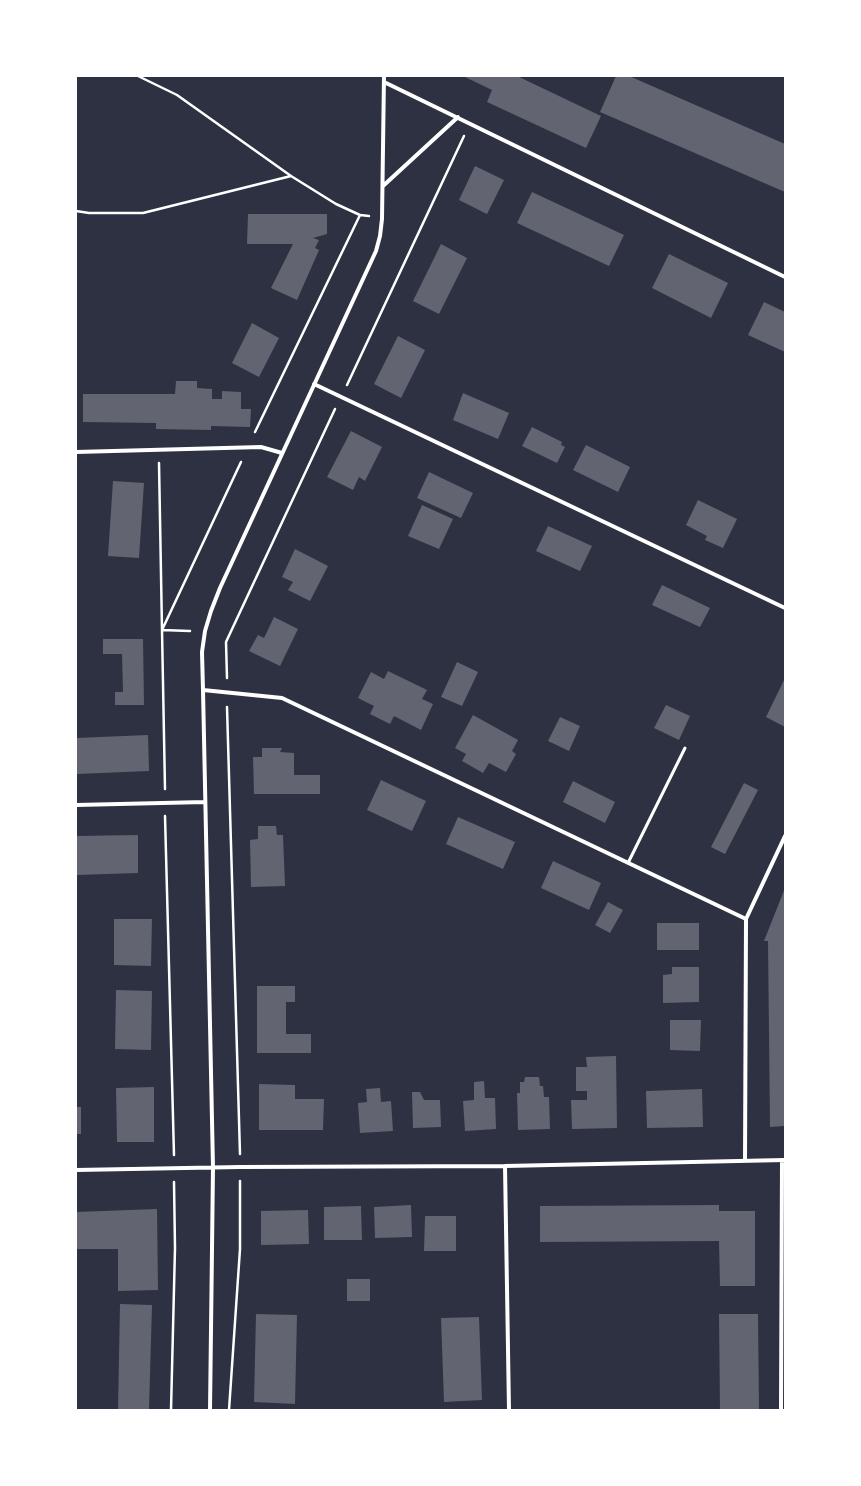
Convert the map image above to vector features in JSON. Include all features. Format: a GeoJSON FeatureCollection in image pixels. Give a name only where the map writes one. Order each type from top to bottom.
{"type":"FeatureCollection","features":[{"type":"Feature","properties":{"kind":"street"},"geometry":{"type":"LineString","coordinates":[[210,1410],[213,1168],[202,652],[205,632],[220,588],[376,251],[382,219],[384,76]]}},
{"type":"Feature","properties":{"kind":"street"},"geometry":{"type":"LineString","coordinates":[[384,82],[785,277]]}},
{"type":"Feature","properties":{"kind":"street"},"geometry":{"type":"LineString","coordinates":[[383,186],[458,117]]}},
{"type":"Feature","properties":{"kind":"street"},"geometry":{"type":"LineString","coordinates":[[314,384],[785,608]]}},
{"type":"Feature","properties":{"kind":"street"},"geometry":{"type":"LineString","coordinates":[[76,452],[261,447],[282,453]]}},
{"type":"Feature","properties":{"kind":"street"},"geometry":{"type":"LineString","coordinates":[[203,690],[227,691],[282,698],[746,919]]}},
{"type":"Feature","properties":{"kind":"street"},"geometry":{"type":"LineString","coordinates":[[76,805],[205,802]]}},
{"type":"Feature","properties":{"kind":"street"},"geometry":{"type":"LineString","coordinates":[[745,1161],[746,919],[785,836]]}},
{"type":"Feature","properties":{"kind":"street"},"geometry":{"type":"LineString","coordinates":[[76,1170],[240,1167],[505,1166],[784,1160],[781,1410]]}},
{"type":"Feature","properties":{"kind":"street"},"geometry":{"type":"LineString","coordinates":[[505,1166],[508,1410]]}},
{"type":"Feature","properties":{"kind":"lane"},"geometry":{"type":"LineString","coordinates":[[628,863],[685,748]]}},
{"type":"Feature","properties":{"kind":"path"},"geometry":{"type":"LineString","coordinates":[[138,76],[177,95],[291,176],[336,204],[360,215],[382,219]]}},
{"type":"Feature","properties":{"kind":"path"},"geometry":{"type":"LineString","coordinates":[[229,1410],[240,1249],[240,1167],[226,642],[471,123]]}},
{"type":"Feature","properties":{"kind":"path"},"geometry":{"type":"LineString","coordinates":[[76,211],[88,213],[143,213],[291,176]]}},
{"type":"Feature","properties":{"kind":"path"},"geometry":{"type":"LineString","coordinates":[[159,449],[162,630],[205,632]]}},
{"type":"Feature","properties":{"kind":"path"},"geometry":{"type":"LineString","coordinates":[[171,1410],[175,1248],[174,1155]]}},
{"type":"Feature","properties":{"kind":"building"},"geometry":{"type":"Polygon","coordinates":[[[463,76],[517,76],[601,116],[586,148],[487,102],[492,90],[463,76]]]}},
{"type":"Feature","properties":{"kind":"building"},"geometry":{"type":"Polygon","coordinates":[[[616,76],[629,76],[785,144],[785,192],[600,112],[616,76]]]}},
{"type":"Feature","properties":{"kind":"building"},"geometry":{"type":"Polygon","coordinates":[[[475,166],[504,180],[487,214],[459,200],[475,166]]]}},
{"type":"Feature","properties":{"kind":"building"},"geometry":{"type":"Polygon","coordinates":[[[532,192],[624,235],[609,266],[517,223],[532,192]]]}},
{"type":"Feature","properties":{"kind":"building"},"geometry":{"type":"Polygon","coordinates":[[[248,214],[327,214],[327,234],[313,238],[319,240],[315,248],[319,250],[297,300],[271,288],[293,244],[247,244],[248,214]]]}},
{"type":"Feature","properties":{"kind":"building"},"geometry":{"type":"Polygon","coordinates":[[[441,244],[467,258],[439,314],[413,301],[441,244]]]}},
{"type":"Feature","properties":{"kind":"building"},"geometry":{"type":"Polygon","coordinates":[[[669,254],[728,283],[711,318],[652,288],[669,254]]]}},
{"type":"Feature","properties":{"kind":"building"},"geometry":{"type":"Polygon","coordinates":[[[764,302],[785,312],[785,352],[748,335],[764,302]]]}},
{"type":"Feature","properties":{"kind":"building"},"geometry":{"type":"Polygon","coordinates":[[[252,323],[279,338],[259,377],[232,363],[252,323]]]}},
{"type":"Feature","properties":{"kind":"building"},"geometry":{"type":"Polygon","coordinates":[[[398,336],[425,350],[401,398],[374,384],[398,336]]]}},
{"type":"Feature","properties":{"kind":"building"},"geometry":{"type":"Polygon","coordinates":[[[176,381],[197,381],[197,388],[212,389],[212,399],[222,399],[222,391],[241,392],[241,409],[251,409],[250,427],[211,426],[211,430],[156,429],[156,423],[83,422],[83,394],[175,394],[176,381]]]}},
{"type":"Feature","properties":{"kind":"building"},"geometry":{"type":"Polygon","coordinates":[[[463,393],[509,413],[498,439],[453,420],[463,393]]]}},
{"type":"Feature","properties":{"kind":"building"},"geometry":{"type":"Polygon","coordinates":[[[532,427],[562,442],[561,445],[565,447],[557,463],[522,446],[532,427]]]}},
{"type":"Feature","properties":{"kind":"building"},"geometry":{"type":"Polygon","coordinates":[[[351,431],[382,447],[365,481],[359,477],[353,490],[327,477],[351,431]]]}},
{"type":"Feature","properties":{"kind":"building"},"geometry":{"type":"Polygon","coordinates":[[[586,445],[630,467],[618,492],[573,470],[586,445]]]}},
{"type":"Feature","properties":{"kind":"building"},"geometry":{"type":"Polygon","coordinates":[[[429,472],[473,493],[461,518],[417,498],[429,472]]]}},
{"type":"Feature","properties":{"kind":"building"},"geometry":{"type":"Polygon","coordinates":[[[113,481],[144,483],[139,558],[108,556],[113,481]]]}},
{"type":"Feature","properties":{"kind":"building"},"geometry":{"type":"Polygon","coordinates":[[[698,500],[737,519],[723,548],[705,540],[707,536],[686,525],[698,500]]]}},
{"type":"Feature","properties":{"kind":"building"},"geometry":{"type":"Polygon","coordinates":[[[422,505],[453,519],[439,549],[408,536],[422,505]]]}},
{"type":"Feature","properties":{"kind":"building"},"geometry":{"type":"Polygon","coordinates":[[[548,526],[592,546],[580,571],[536,551],[548,526]]]}},
{"type":"Feature","properties":{"kind":"building"},"geometry":{"type":"Polygon","coordinates":[[[295,549],[328,566],[310,601],[288,590],[293,582],[282,577],[295,549]]]}},
{"type":"Feature","properties":{"kind":"building"},"geometry":{"type":"Polygon","coordinates":[[[662,585],[710,608],[700,627],[652,605],[662,585]]]}},
{"type":"Feature","properties":{"kind":"building"},"geometry":{"type":"Polygon","coordinates":[[[274,617],[298,629],[280,666],[249,651],[258,635],[264,638],[274,617]]]}},
{"type":"Feature","properties":{"kind":"building"},"geometry":{"type":"Polygon","coordinates":[[[103,639],[143,639],[144,705],[115,705],[115,692],[123,692],[122,654],[103,654],[103,639]]]}},
{"type":"Feature","properties":{"kind":"building"},"geometry":{"type":"Polygon","coordinates":[[[457,662],[478,672],[462,706],[441,697],[457,662]]]}},
{"type":"Feature","properties":{"kind":"building"},"geometry":{"type":"Polygon","coordinates":[[[388,671],[427,690],[422,699],[433,704],[421,730],[394,716],[390,724],[370,714],[374,706],[358,698],[371,672],[384,679],[388,671]]]}},
{"type":"Feature","properties":{"kind":"building"},"geometry":{"type":"Polygon","coordinates":[[[785,678],[785,727],[766,717],[785,678]]]}},
{"type":"Feature","properties":{"kind":"building"},"geometry":{"type":"Polygon","coordinates":[[[666,705],[690,716],[679,740],[654,728],[666,705]]]}},
{"type":"Feature","properties":{"kind":"building"},"geometry":{"type":"Polygon","coordinates":[[[473,715],[518,740],[512,751],[516,754],[506,772],[489,763],[483,773],[462,761],[466,754],[455,748],[473,715]]]}},
{"type":"Feature","properties":{"kind":"building"},"geometry":{"type":"Polygon","coordinates":[[[560,717],[580,726],[569,751],[548,741],[560,717]]]}},
{"type":"Feature","properties":{"kind":"building"},"geometry":{"type":"Polygon","coordinates":[[[148,735],[149,771],[77,774],[76,738],[148,735]]]}},
{"type":"Feature","properties":{"kind":"building"},"geometry":{"type":"Polygon","coordinates":[[[262,748],[282,748],[280,752],[294,753],[294,775],[320,775],[320,794],[254,794],[253,757],[262,757],[262,748]]]}},
{"type":"Feature","properties":{"kind":"building"},"geometry":{"type":"Polygon","coordinates":[[[381,780],[426,801],[412,831],[367,810],[381,780]]]}},
{"type":"Feature","properties":{"kind":"building"},"geometry":{"type":"Polygon","coordinates":[[[573,781],[615,802],[605,823],[563,802],[573,781]]]}},
{"type":"Feature","properties":{"kind":"building"},"geometry":{"type":"Polygon","coordinates":[[[744,783],[758,790],[725,854],[711,847],[744,783]]]}},
{"type":"Feature","properties":{"kind":"building"},"geometry":{"type":"Polygon","coordinates":[[[458,817],[515,842],[503,869],[446,844],[458,817]]]}},
{"type":"Feature","properties":{"kind":"building"},"geometry":{"type":"Polygon","coordinates":[[[258,826],[276,826],[277,835],[283,835],[285,886],[251,887],[250,840],[258,839],[258,826]]]}},
{"type":"Feature","properties":{"kind":"building"},"geometry":{"type":"Polygon","coordinates":[[[138,835],[138,873],[77,875],[76,836],[138,835]]]}},
{"type":"Feature","properties":{"kind":"building"},"geometry":{"type":"Polygon","coordinates":[[[553,861],[601,883],[589,910],[541,888],[553,861]]]}},
{"type":"Feature","properties":{"kind":"building"},"geometry":{"type":"Polygon","coordinates":[[[785,888],[785,1126],[770,1127],[768,941],[764,941],[785,888]]]}},
{"type":"Feature","properties":{"kind":"building"},"geometry":{"type":"Polygon","coordinates":[[[608,902],[623,910],[610,933],[595,925],[608,902]]]}},
{"type":"Feature","properties":{"kind":"building"},"geometry":{"type":"Polygon","coordinates":[[[114,919],[152,919],[151,966],[114,965],[114,919]]]}},
{"type":"Feature","properties":{"kind":"building"},"geometry":{"type":"Polygon","coordinates":[[[657,923],[699,923],[699,950],[657,950],[657,923]]]}},
{"type":"Feature","properties":{"kind":"building"},"geometry":{"type":"Polygon","coordinates":[[[672,967],[699,967],[699,1002],[663,1003],[663,975],[672,974],[672,967]]]}},
{"type":"Feature","properties":{"kind":"building"},"geometry":{"type":"Polygon","coordinates":[[[257,986],[295,986],[295,1002],[286,1002],[286,1034],[311,1034],[311,1053],[257,1053],[257,986]]]}},
{"type":"Feature","properties":{"kind":"building"},"geometry":{"type":"Polygon","coordinates":[[[116,990],[152,991],[151,1050],[115,1049],[116,990]]]}},
{"type":"Feature","properties":{"kind":"building"},"geometry":{"type":"Polygon","coordinates":[[[670,1020],[701,1020],[700,1051],[670,1050],[670,1020]]]}},
{"type":"Feature","properties":{"kind":"building"},"geometry":{"type":"Polygon","coordinates":[[[616,1056],[617,1128],[572,1129],[571,1100],[587,1100],[587,1091],[576,1091],[576,1067],[587,1067],[586,1057],[616,1056]]]}},
{"type":"Feature","properties":{"kind":"building"},"geometry":{"type":"Polygon","coordinates":[[[525,1077],[539,1077],[540,1086],[543,1086],[544,1097],[549,1097],[550,1129],[518,1130],[517,1093],[520,1093],[520,1082],[524,1082],[525,1077]]]}},
{"type":"Feature","properties":{"kind":"building"},"geometry":{"type":"Polygon","coordinates":[[[484,1081],[485,1098],[495,1098],[496,1129],[465,1131],[463,1101],[474,1100],[474,1082],[484,1081]]]}},
{"type":"Feature","properties":{"kind":"building"},"geometry":{"type":"Polygon","coordinates":[[[259,1084],[295,1085],[295,1099],[324,1099],[323,1130],[259,1130],[259,1084]]]}},
{"type":"Feature","properties":{"kind":"building"},"geometry":{"type":"Polygon","coordinates":[[[154,1087],[154,1142],[117,1142],[116,1088],[154,1087]]]}},
{"type":"Feature","properties":{"kind":"building"},"geometry":{"type":"Polygon","coordinates":[[[380,1088],[381,1102],[391,1101],[393,1131],[360,1133],[358,1103],[367,1102],[366,1089],[380,1088]]]}},
{"type":"Feature","properties":{"kind":"building"},"geometry":{"type":"Polygon","coordinates":[[[702,1089],[703,1127],[647,1128],[646,1091],[702,1089]]]}},
{"type":"Feature","properties":{"kind":"building"},"geometry":{"type":"Polygon","coordinates":[[[412,1092],[420,1092],[424,1100],[440,1100],[441,1127],[413,1128],[412,1092]]]}},
{"type":"Feature","properties":{"kind":"building"},"geometry":{"type":"Polygon","coordinates":[[[76,1107],[81,1107],[81,1134],[76,1134],[76,1107]]]}},
{"type":"Feature","properties":{"kind":"building"},"geometry":{"type":"Polygon","coordinates":[[[411,1205],[412,1237],[375,1238],[374,1207],[411,1205]]]}},
{"type":"Feature","properties":{"kind":"building"},"geometry":{"type":"Polygon","coordinates":[[[719,1205],[719,1211],[755,1211],[755,1286],[720,1286],[719,1241],[540,1242],[540,1206],[719,1205]]]}},
{"type":"Feature","properties":{"kind":"building"},"geometry":{"type":"Polygon","coordinates":[[[361,1206],[362,1240],[324,1240],[324,1207],[361,1206]]]}},
{"type":"Feature","properties":{"kind":"building"},"geometry":{"type":"Polygon","coordinates":[[[157,1209],[158,1290],[118,1291],[118,1249],[76,1249],[76,1212],[157,1209]]]}},
{"type":"Feature","properties":{"kind":"building"},"geometry":{"type":"Polygon","coordinates":[[[308,1210],[309,1244],[261,1245],[261,1211],[308,1210]]]}},
{"type":"Feature","properties":{"kind":"building"},"geometry":{"type":"Polygon","coordinates":[[[425,1216],[456,1216],[456,1251],[424,1251],[425,1216]]]}},
{"type":"Feature","properties":{"kind":"building"},"geometry":{"type":"Polygon","coordinates":[[[347,1279],[370,1279],[370,1301],[347,1301],[347,1279]]]}},
{"type":"Feature","properties":{"kind":"building"},"geometry":{"type":"Polygon","coordinates":[[[120,1304],[152,1305],[149,1410],[118,1410],[120,1304]]]}},
{"type":"Feature","properties":{"kind":"building"},"geometry":{"type":"Polygon","coordinates":[[[256,1314],[297,1315],[295,1404],[254,1402],[256,1314]]]}},
{"type":"Feature","properties":{"kind":"building"},"geometry":{"type":"Polygon","coordinates":[[[719,1314],[758,1314],[759,1410],[720,1410],[719,1314]]]}},
{"type":"Feature","properties":{"kind":"building"},"geometry":{"type":"Polygon","coordinates":[[[479,1317],[482,1400],[444,1402],[441,1318],[479,1317]]]}}]}
